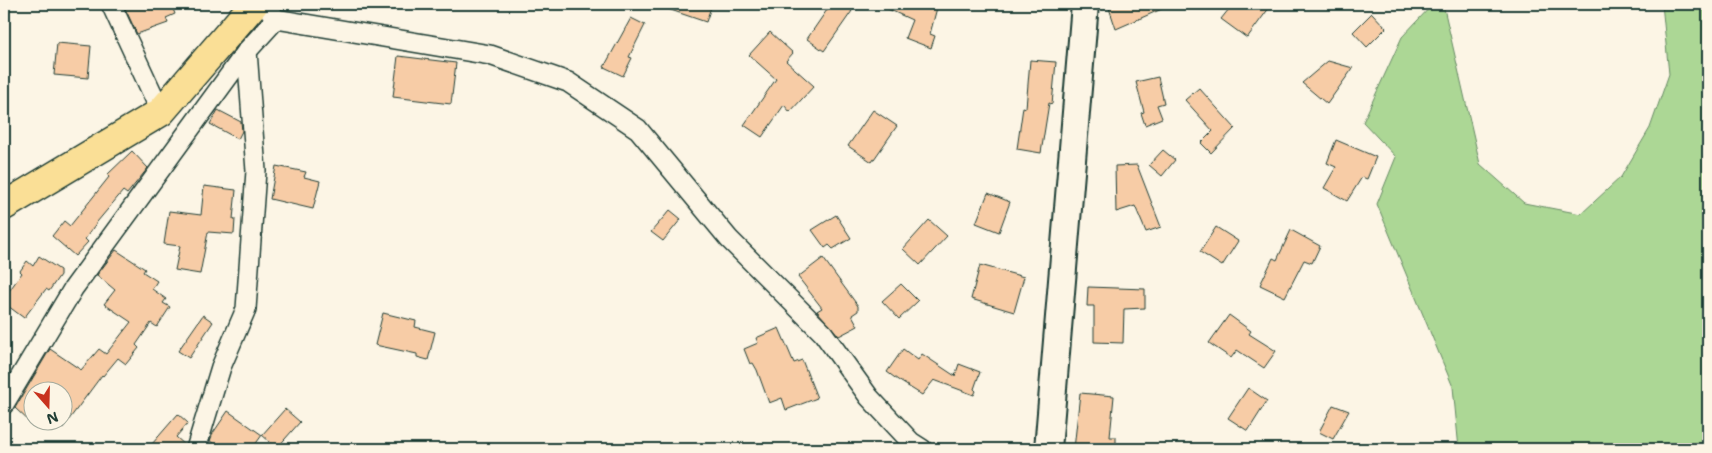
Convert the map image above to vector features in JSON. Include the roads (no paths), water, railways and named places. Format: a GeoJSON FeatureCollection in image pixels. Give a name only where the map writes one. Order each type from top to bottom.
{"type":"FeatureCollection","features":[{"type":"Feature","properties":{"kind":"highway"},"geometry":{"type":"LineString","coordinates":[[4,206],[162,112],[265,12]]}},
{"type":"Feature","properties":{"kind":"main road"},"geometry":{"type":"LineString","coordinates":[[1048,449],[1085,4]]}},
{"type":"Feature","properties":{"kind":"street"},"geometry":{"type":"LineString","coordinates":[[112,4],[162,112]]}},
{"type":"Feature","properties":{"kind":"street"},"geometry":{"type":"LineString","coordinates":[[4,404],[73,289],[247,51],[265,12],[265,4]]}},
{"type":"Feature","properties":{"kind":"street"},"geometry":{"type":"LineString","coordinates":[[265,12],[490,56],[568,82],[638,129],[729,239],[822,332],[868,397],[911,442],[922,449]]}},
{"type":"Feature","properties":{"kind":"street"},"geometry":{"type":"LineString","coordinates":[[196,449],[221,367],[246,309],[256,170],[247,51]]}}]}
